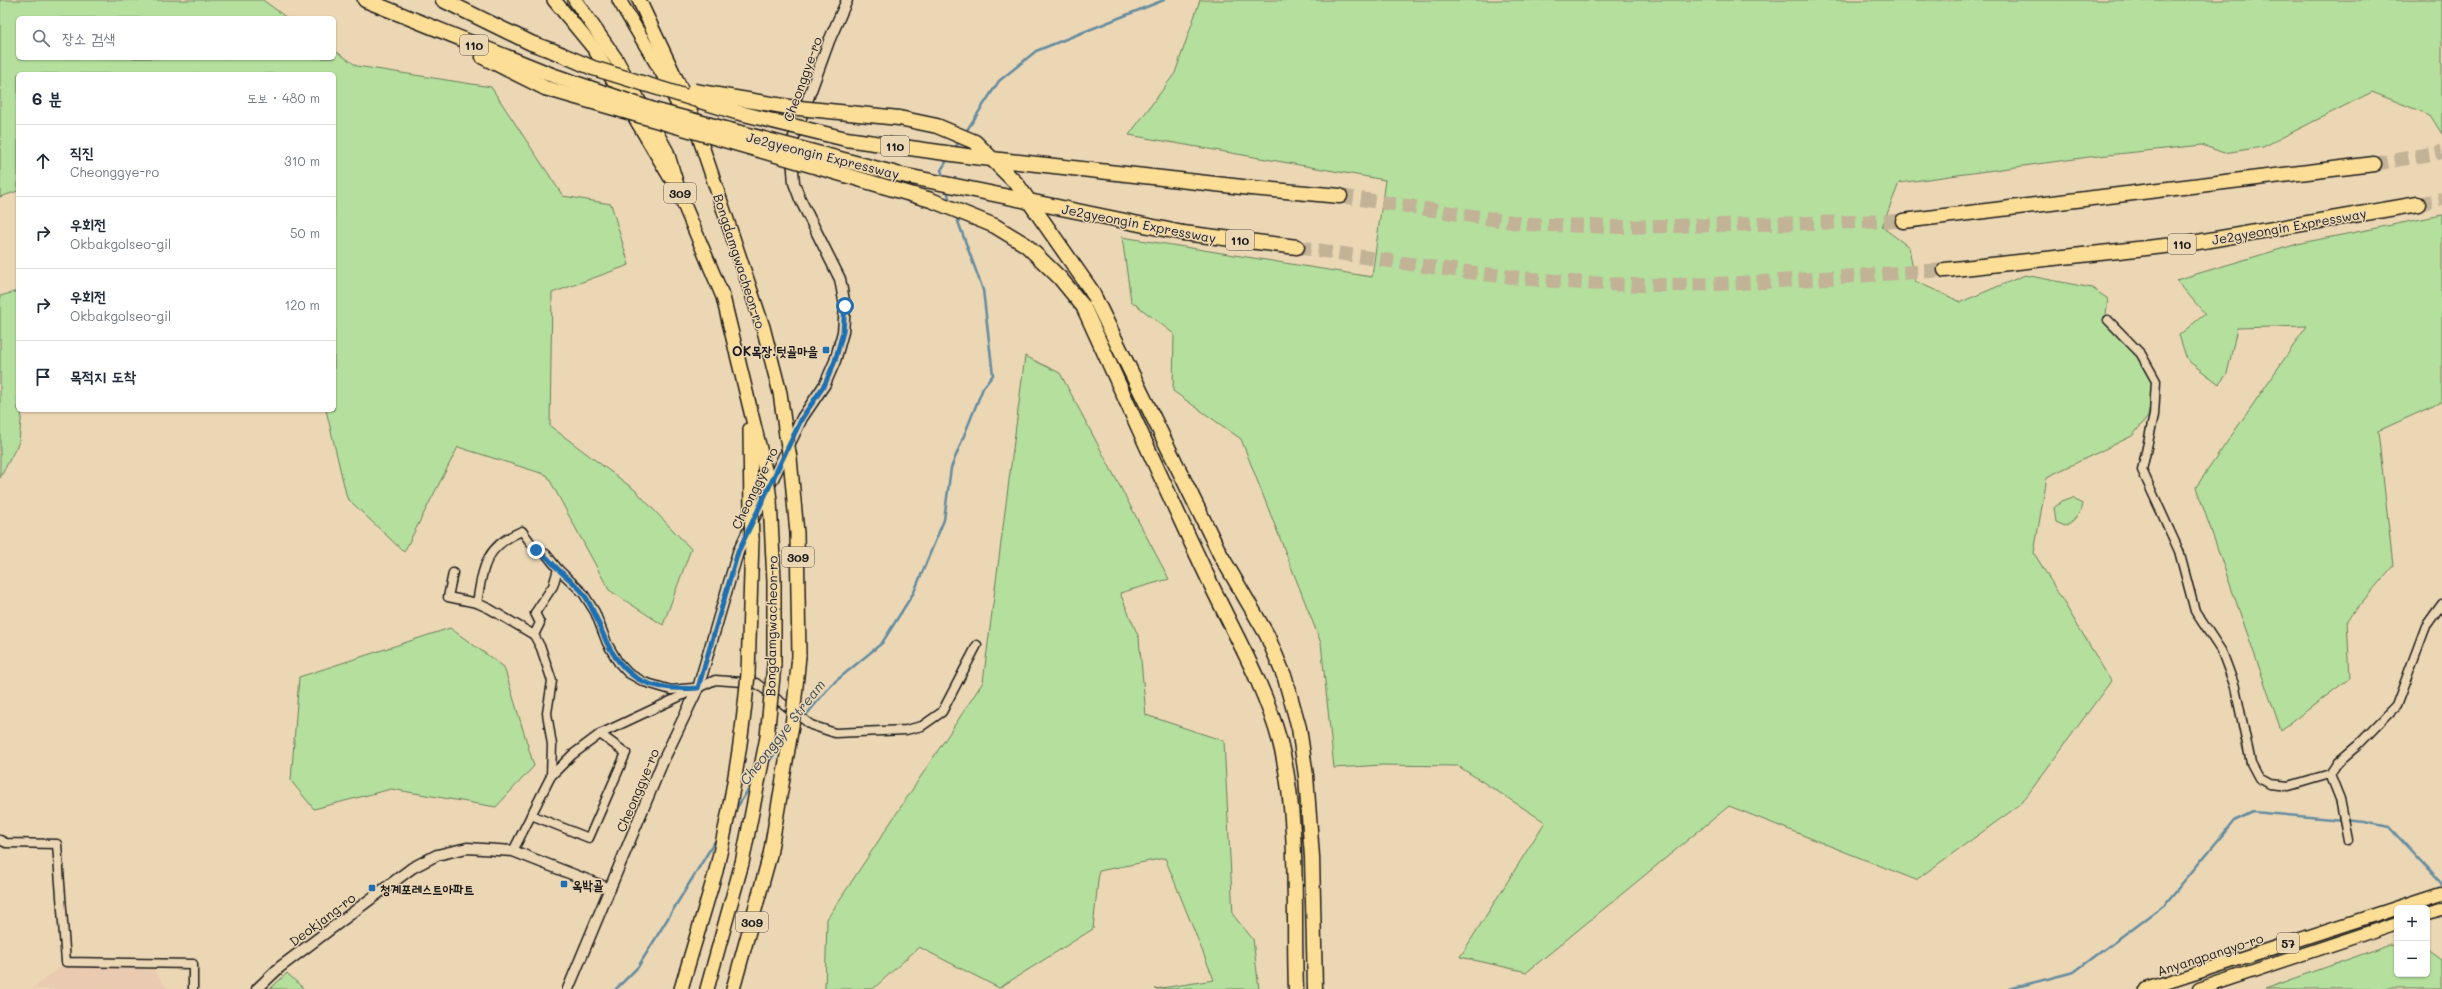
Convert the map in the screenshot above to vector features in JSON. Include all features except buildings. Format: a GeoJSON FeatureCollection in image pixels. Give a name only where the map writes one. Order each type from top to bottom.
{"type":"FeatureCollection","features":[{"type":"Feature","properties":{"kind":"highway","name":"Je2gyeongin Expressway"},"geometry":{"type":"LineString","coordinates":[[365,0],[399,15],[549,74],[657,111],[897,174],[1183,233],[1297,247]]}},
{"type":"Feature","properties":{"kind":"highway","name":"Je2gyeongin Expressway"},"geometry":{"type":"LineString","coordinates":[[444,0],[500,28],[593,68],[736,112],[846,139],[974,158],[1250,188],[1340,196]]}},
{"type":"Feature","properties":{"kind":"highway","name":"Bongdamgwacheon-ro"},"geometry":{"type":"LineString","coordinates":[[554,0],[595,50],[680,195]]}},
{"type":"Feature","properties":{"kind":"highway","name":"Bongdamgwacheon-ro"},"geometry":{"type":"LineString","coordinates":[[575,0],[616,59],[667,152],[680,195],[723,297],[750,402],[767,478],[770,500],[774,581],[774,665],[767,737],[742,863],[707,989]]}},
{"type":"Feature","properties":{"kind":"highway","name":"Bongdamgwacheon-ro"},"geometry":{"type":"LineString","coordinates":[[619,0],[664,76],[713,177]]}},
{"type":"Feature","properties":{"kind":"highway","name":"Bongdamgwacheon-ro"},"geometry":{"type":"LineString","coordinates":[[638,0],[688,104],[763,327],[780,393],[790,458],[797,534],[799,656],[792,726],[770,855],[733,989]]}},
{"type":"Feature","properties":{"kind":"highway"},"geometry":{"type":"LineString","coordinates":[[399,15],[545,88],[931,200],[995,226],[1026,244],[1060,278],[1083,306],[1209,580],[1242,644],[1267,704],[1280,741],[1288,777],[1293,854],[1296,989]]}},
{"type":"Feature","properties":{"kind":"highway"},"geometry":{"type":"LineString","coordinates":[[550,50],[698,92],[789,107],[899,118],[937,126],[975,142],[1017,184],[1090,290],[1220,554],[1267,635],[1285,678],[1299,728],[1306,776],[1312,857],[1315,989]]}},
{"type":"Feature","properties":{"kind":"highway"},"geometry":{"type":"LineString","coordinates":[[1903,221],[2374,164]]}},
{"type":"Feature","properties":{"kind":"highway","name":"Je2gyeongin Expressway"},"geometry":{"type":"LineString","coordinates":[[1945,270],[2192,243],[2418,204]]}},
{"type":"Feature","properties":{"kind":"highway","name":"Bongdamgwacheon-ro"},"geometry":{"type":"LineString","coordinates":[[681,989],[716,871],[732,805],[752,679],[750,402]]}},
{"type":"Feature","properties":{"kind":"highway","name":"Bongdamgwacheon-ro"},"geometry":{"type":"LineString","coordinates":[[738,989],[742,960]]}},
{"type":"Feature","properties":{"kind":"main road","name":"Anyangpangyo-ro"},"geometry":{"type":"LineString","coordinates":[[2147,989],[2442,893]]}},
{"type":"Feature","properties":{"kind":"main road","name":"57"},"geometry":{"type":"LineString","coordinates":[[2199,989],[2394,924]]}},
{"type":"Feature","properties":{"kind":"street","name":"Cheonggye-ro"},"geometry":{"type":"LineString","coordinates":[[568,989],[663,761],[698,688],[738,552],[802,418],[825,384],[835,361],[843,332],[845,306],[840,279],[794,183],[792,145],[830,41],[847,0]]}},
{"type":"Feature","properties":{"kind":"street"},"geometry":{"type":"LineString","coordinates":[[2108,320],[2141,354],[2156,381],[2154,415],[2142,470],[2179,551],[2195,611],[2219,647],[2228,668],[2235,687],[2251,762],[2259,778],[2270,784],[2289,786],[2330,774],[2338,762],[2358,746],[2396,706],[2426,626],[2442,604]]}},
{"type":"Feature","properties":{"kind":"street"},"geometry":{"type":"LineString","coordinates":[[477,603],[484,567],[490,554],[497,544],[510,535],[522,531],[536,550],[546,554],[558,569],[583,593],[595,612],[607,643],[618,662],[628,673],[644,682],[670,690],[698,688]]}},
{"type":"Feature","properties":{"kind":"street"},"geometry":{"type":"LineString","coordinates":[[534,635],[540,623],[535,613],[553,586],[558,569]]}},
{"type":"Feature","properties":{"kind":"street"},"geometry":{"type":"LineString","coordinates":[[453,573],[448,598],[477,603],[490,608],[534,635],[549,665],[552,681],[547,713],[552,745],[551,776]]}},
{"type":"Feature","properties":{"kind":"street"},"geometry":{"type":"LineString","coordinates":[[513,851],[551,776],[572,755],[600,734],[715,680],[752,679],[811,725],[835,733],[906,730],[922,726],[942,712],[977,645]]}},
{"type":"Feature","properties":{"kind":"street"},"geometry":{"type":"LineString","coordinates":[[530,815],[589,838],[626,753],[600,734]]}},
{"type":"Feature","properties":{"kind":"street"},"geometry":{"type":"LineString","coordinates":[[2330,774],[2340,799],[2347,836]]}},
{"type":"Feature","properties":{"kind":"street"},"geometry":{"type":"LineString","coordinates":[[0,840],[6,843],[57,844],[66,962],[193,964],[193,989]]}},
{"type":"Feature","properties":{"kind":"street","name":"Deokjang-ro"},"geometry":{"type":"LineString","coordinates":[[257,989],[280,967],[412,868],[437,855],[467,848],[513,851],[610,888]]}},
{"type":"Feature","properties":{"kind":"shaded area"},"geometry":{"type":"Polygon","coordinates":[[[62,966],[151,967],[168,989],[32,989],[62,966]]]}},
{"type":"Feature","properties":{"kind":"green space"},"geometry":{"type":"Polygon","coordinates":[[[0,0],[263,0],[284,16],[16,16],[16,60],[336,60],[336,51],[357,66],[491,87],[563,196],[611,204],[629,265],[552,293],[550,426],[635,490],[691,549],[663,625],[609,590],[547,475],[458,447],[404,552],[347,498],[326,412],[336,412],[336,72],[16,72],[16,192],[0,197],[0,0]]]}},
{"type":"Feature","properties":{"kind":"green space"},"geometry":{"type":"Polygon","coordinates":[[[1200,0],[2442,0],[2442,134],[2430,115],[2372,92],[2263,147],[2224,153],[2202,145],[2089,157],[1899,183],[1882,227],[1909,247],[1915,281],[1961,302],[2025,275],[2092,288],[2108,299],[2106,314],[2141,349],[2155,376],[2148,417],[2132,436],[2047,477],[2034,553],[2111,681],[2021,804],[1916,880],[1729,806],[1527,972],[1460,957],[1545,822],[1458,766],[1382,765],[1334,768],[1321,643],[1241,439],[1173,391],[1174,334],[1131,301],[1122,237],[1372,277],[1385,180],[1129,135],[1175,73],[1200,0]]]}},
{"type":"Feature","properties":{"kind":"green space"},"geometry":{"type":"Polygon","coordinates":[[[2442,215],[2442,402],[2378,431],[2393,566],[2347,620],[2350,678],[2281,730],[2196,487],[2307,326],[2237,328],[2227,374],[2219,384],[2187,360],[2179,335],[2205,314],[2176,280],[2301,243],[2442,215]]]}},
{"type":"Feature","properties":{"kind":"green space"},"geometry":{"type":"Polygon","coordinates":[[[16,292],[16,412],[22,412],[19,442],[0,478],[0,296],[16,292]]]}},
{"type":"Feature","properties":{"kind":"green space"},"geometry":{"type":"Polygon","coordinates":[[[1025,356],[1060,373],[1169,579],[1120,593],[1139,638],[1146,715],[1224,741],[1233,915],[1253,939],[1259,989],[1155,989],[1214,980],[1165,858],[1099,871],[1093,929],[999,988],[919,947],[873,989],[825,989],[827,919],[983,682],[1025,356]]]}},
{"type":"Feature","properties":{"kind":"green space"},"geometry":{"type":"Polygon","coordinates":[[[2073,497],[2082,504],[2078,514],[2065,526],[2056,522],[2054,508],[2062,501],[2073,497]]]}},
{"type":"Feature","properties":{"kind":"green space"},"geometry":{"type":"Polygon","coordinates":[[[450,628],[504,667],[534,766],[496,807],[391,789],[314,809],[291,781],[299,677],[450,628]]]}},
{"type":"Feature","properties":{"kind":"green space"},"geometry":{"type":"Polygon","coordinates":[[[2391,944],[2394,944],[2394,977],[2430,977],[2430,951],[2442,960],[2442,989],[2265,989],[2391,944]]]}},
{"type":"Feature","properties":{"kind":"green space"},"geometry":{"type":"Polygon","coordinates":[[[287,973],[304,989],[270,989],[287,973]]]}},
{"type":"Feature","properties":{"kind":"waterway","name":"Cheonggye Stream"},"geometry":{"type":"LineString","coordinates":[[965,133],[999,81],[1036,51],[1164,0]]}},
{"type":"Feature","properties":{"kind":"waterway","name":"Cheonggye Stream"},"geometry":{"type":"LineString","coordinates":[[954,150],[960,140]]}},
{"type":"Feature","properties":{"kind":"waterway","name":"Cheonggye Stream"},"geometry":{"type":"LineString","coordinates":[[944,179],[941,170],[948,159]]}},
{"type":"Feature","properties":{"kind":"waterway","name":"Cheonggye Stream"},"geometry":{"type":"LineString","coordinates":[[947,190],[950,202]]}},
{"type":"Feature","properties":{"kind":"waterway","name":"Cheonggye Stream"},"geometry":{"type":"LineString","coordinates":[[798,725],[831,685],[882,643],[914,592],[944,520],[951,468],[983,388],[993,375],[983,290],[956,216]]}},
{"type":"Feature","properties":{"kind":"waterway","name":"Cheonggye Stream"},"geometry":{"type":"LineString","coordinates":[[767,764],[783,743]]}},
{"type":"Feature","properties":{"kind":"waterway","name":"Cheonggye Stream"},"geometry":{"type":"LineString","coordinates":[[734,812],[752,784]]}},
{"type":"Feature","properties":{"kind":"waterway"},"geometry":{"type":"LineString","coordinates":[[2009,989],[2074,972],[2165,904],[2234,821],[2253,812],[2365,822],[2389,827],[2442,884]]}},
{"type":"Feature","properties":{"kind":"waterway","name":"Cheonggye Stream"},"geometry":{"type":"LineString","coordinates":[[616,989],[638,967],[717,838]]}},
{"type":"Feature","properties":{"kind":"tunnel"},"geometry":{"type":"LineString","coordinates":[[2374,164],[2442,152]]}},
{"type":"Feature","properties":{"kind":"tunnel"},"geometry":{"type":"LineString","coordinates":[[1340,196],[1525,224],[1623,227],[1903,221]]}},
{"type":"Feature","properties":{"kind":"tunnel"},"geometry":{"type":"LineString","coordinates":[[2418,204],[2442,199]]}},
{"type":"Feature","properties":{"kind":"tunnel"},"geometry":{"type":"LineString","coordinates":[[1297,247],[1477,273],[1550,281],[1631,285],[1766,282],[1945,270]]}},
{"type":"Feature","properties":{"kind":"place","name":"OK목장.텃골마을"},"geometry":{"type":"Point","coordinates":[826,350]}},
{"type":"Feature","properties":{"kind":"place","name":"옥박골"},"geometry":{"type":"Point","coordinates":[564,884]}},
{"type":"Feature","properties":{"kind":"place","name":"청계포레스트아파트"},"geometry":{"type":"Point","coordinates":[372,888]}},
{"type":"Feature","properties":{"kind":"route"},"geometry":{"type":"LineString","coordinates":[[536,550],[546,554],[558,569],[583,593],[595,612],[607,643],[618,662],[628,673],[644,682],[670,690],[698,688],[738,552],[802,418],[811,407],[825,384],[835,361],[843,332],[845,306]]}}]}
